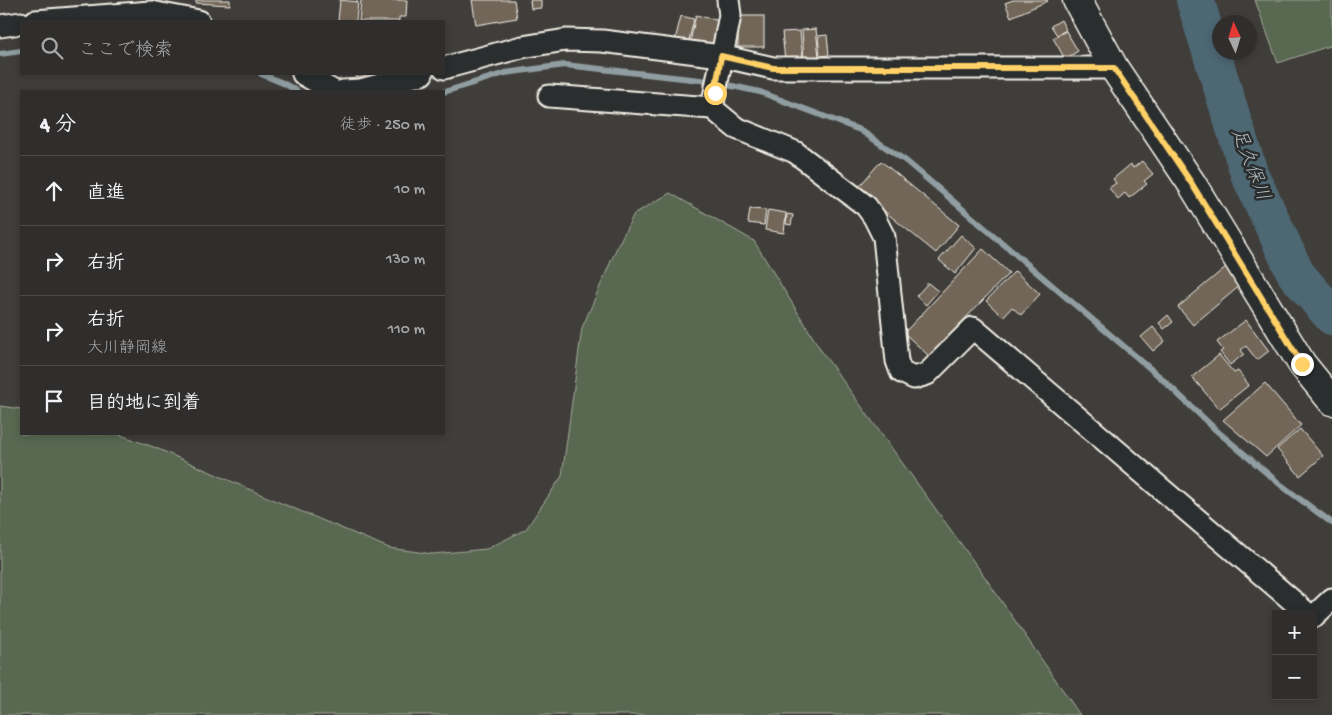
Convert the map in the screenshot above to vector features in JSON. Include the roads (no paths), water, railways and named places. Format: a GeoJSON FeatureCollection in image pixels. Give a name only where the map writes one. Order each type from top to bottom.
{"type":"FeatureCollection","features":[{"type":"Feature","properties":{"kind":"main road"},"geometry":{"type":"LineString","coordinates":[[1077,0],[1114,68],[1192,184],[1302,364],[1332,401]]}},
{"type":"Feature","properties":{"kind":"street"},"geometry":{"type":"LineString","coordinates":[[728,0],[730,15],[714,101],[736,128],[795,152],[866,206],[874,217],[884,236],[897,361],[901,372],[914,378],[927,374],[973,328],[1303,610]]}},
{"type":"Feature","properties":{"kind":"street"},"geometry":{"type":"LineString","coordinates":[[48,20],[151,12],[194,20]]}},
{"type":"Feature","properties":{"kind":"street"},"geometry":{"type":"LineString","coordinates":[[0,26],[20,23]]}},
{"type":"Feature","properties":{"kind":"street"},"geometry":{"type":"LineString","coordinates":[[445,68],[522,47],[566,40],[602,41],[721,56],[773,68],[1114,68]]}},
{"type":"Feature","properties":{"kind":"street"},"geometry":{"type":"LineString","coordinates":[[305,75],[331,90]]}},
{"type":"Feature","properties":{"kind":"street"},"geometry":{"type":"LineString","coordinates":[[361,90],[418,75]]}},
{"type":"Feature","properties":{"kind":"street"},"geometry":{"type":"LineString","coordinates":[[549,96],[714,101]]}},
{"type":"Feature","properties":{"kind":"street"},"geometry":{"type":"LineString","coordinates":[[1317,612],[1332,599]]}},
{"type":"Feature","properties":{"kind":"waterway","name":"足久保川"},"geometry":{"type":"LineString","coordinates":[[1195,0],[1249,173],[1296,274],[1332,316]]}},
{"type":"Feature","properties":{"kind":"waterway"},"geometry":{"type":"LineString","coordinates":[[0,54],[20,51]]}},
{"type":"Feature","properties":{"kind":"waterway"},"geometry":{"type":"LineString","coordinates":[[445,92],[505,73],[565,65],[709,81],[760,92],[860,130],[906,161],[1160,377],[1217,431],[1281,485],[1332,523]]}},
{"type":"Feature","properties":{"kind":"waterway"},"geometry":{"type":"LineString","coordinates":[[263,75],[295,90]]}}]}
